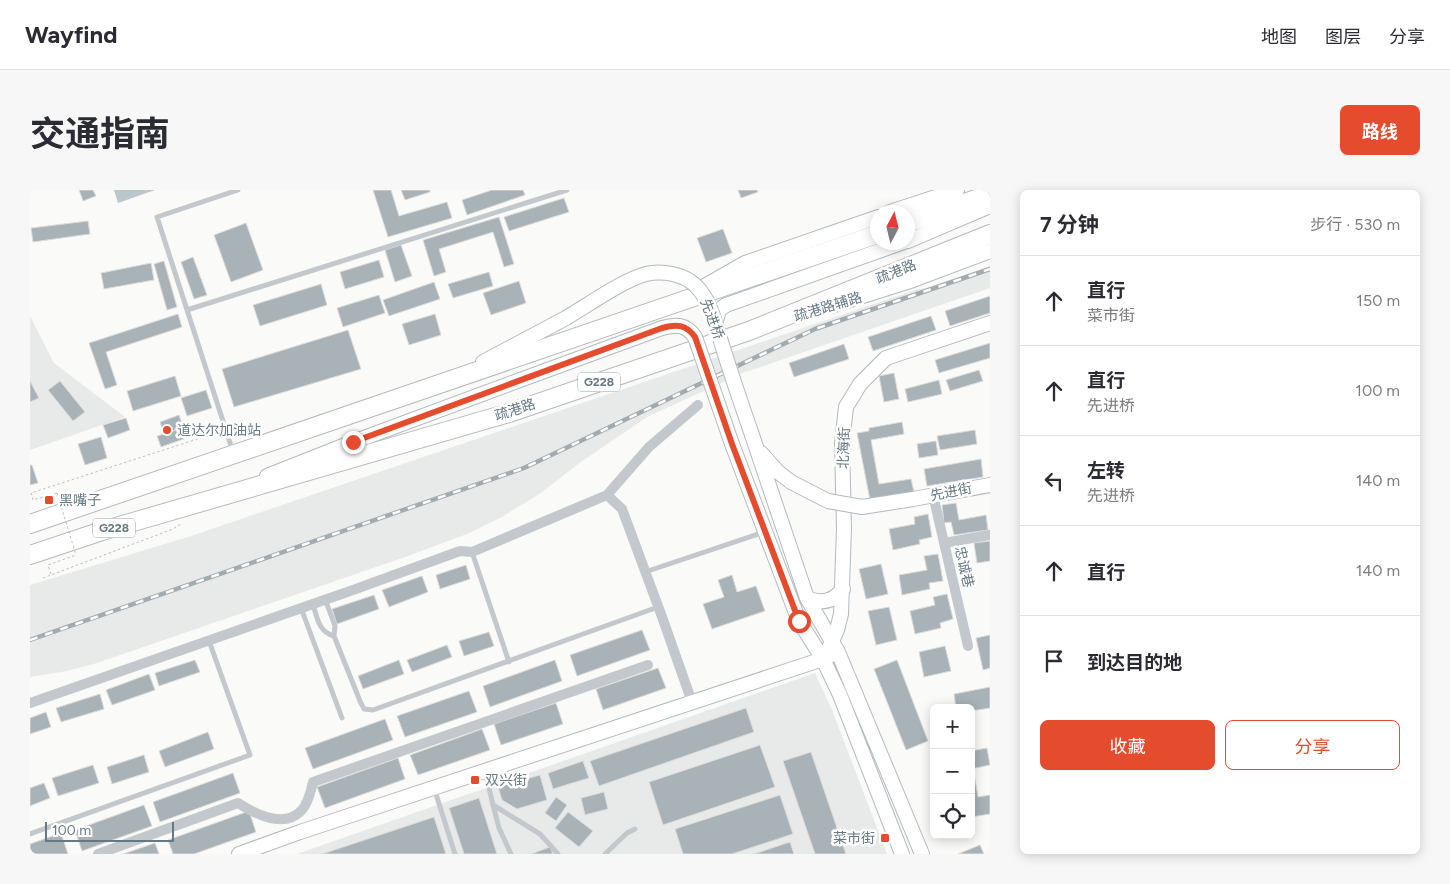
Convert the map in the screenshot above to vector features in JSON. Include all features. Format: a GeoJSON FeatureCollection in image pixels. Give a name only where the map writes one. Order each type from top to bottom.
{"type":"FeatureCollection","features":[{"type":"Feature","properties":{"kind":"highway"},"geometry":{"type":"LineString","coordinates":[[915,221],[990,194]]}},
{"type":"Feature","properties":{"kind":"highway","name":"疏港路"},"geometry":{"type":"LineString","coordinates":[[30,555],[199,503],[499,416],[749,331],[990,234]]}},
{"type":"Feature","properties":{"kind":"highway","name":"G228"},"geometry":{"type":"LineString","coordinates":[[30,524],[870,236]]}},
{"type":"Feature","properties":{"kind":"main road"},"geometry":{"type":"LineString","coordinates":[[911,205],[957,190]]}},
{"type":"Feature","properties":{"kind":"main road"},"geometry":{"type":"LineString","coordinates":[[915,238],[990,206]]}},
{"type":"Feature","properties":{"kind":"main road"},"geometry":{"type":"LineString","coordinates":[[678,302],[745,263],[870,220]]}},
{"type":"Feature","properties":{"kind":"main road"},"geometry":{"type":"LineString","coordinates":[[715,324],[719,310],[726,305],[882,250]]}},
{"type":"Feature","properties":{"kind":"main road","name":"疏港路辅路"},"geometry":{"type":"LineString","coordinates":[[749,331],[913,280],[990,251]]}},
{"type":"Feature","properties":{"kind":"main road","name":"先进桥"},"geometry":{"type":"LineString","coordinates":[[440,384],[531,338],[636,277],[647,273],[660,272],[686,279],[695,285],[709,306],[753,440]]}},
{"type":"Feature","properties":{"kind":"main road","name":"北海街"},"geometry":{"type":"LineString","coordinates":[[822,659],[835,647],[841,614],[844,528],[842,443],[846,407],[860,384],[886,358],[990,323]]}},
{"type":"Feature","properties":{"kind":"main road","name":"先进桥"},"geometry":{"type":"LineString","coordinates":[[199,503],[353,442],[662,328],[678,325],[685,327],[695,337],[765,532]]}},
{"type":"Feature","properties":{"kind":"main road"},"geometry":{"type":"LineString","coordinates":[[753,440],[807,598],[835,647],[922,854]]}},
{"type":"Feature","properties":{"kind":"main road","name":"先进街"},"geometry":{"type":"LineString","coordinates":[[753,440],[766,460],[790,482],[828,501],[862,507],[990,485]]}},
{"type":"Feature","properties":{"kind":"main road"},"geometry":{"type":"LineString","coordinates":[[765,532],[799,621],[822,659],[840,695],[902,854]]}},
{"type":"Feature","properties":{"kind":"main road"},"geometry":{"type":"LineString","coordinates":[[807,598],[815,602],[831,600],[837,597],[843,589]]}},
{"type":"Feature","properties":{"kind":"main road"},"geometry":{"type":"LineString","coordinates":[[239,854],[434,787],[822,659]]}},
{"type":"Feature","properties":{"kind":"street"},"geometry":{"type":"LineString","coordinates":[[30,703],[325,600],[460,550],[472,552],[607,495],[649,447],[698,405]]}},
{"type":"Feature","properties":{"kind":"street"},"geometry":{"type":"LineString","coordinates":[[607,495],[622,509],[692,702]]}},
{"type":"Feature","properties":{"kind":"street","name":"忠诚巷"},"geometry":{"type":"LineString","coordinates":[[933,495],[968,646]]}},
{"type":"Feature","properties":{"kind":"street"},"geometry":{"type":"LineString","coordinates":[[944,543],[990,534]]}},
{"type":"Feature","properties":{"kind":"street"},"geometry":{"type":"LineString","coordinates":[[98,854],[238,803],[262,817],[279,819],[293,817],[302,810],[313,782],[648,665]]}},
{"type":"Feature","properties":{"kind":"street"},"geometry":{"type":"LineString","coordinates":[[293,817],[300,832]]}},
{"type":"Feature","properties":{"kind":"lane"},"geometry":{"type":"LineString","coordinates":[[234,454],[157,217],[238,190]]}},
{"type":"Feature","properties":{"kind":"lane"},"geometry":{"type":"LineString","coordinates":[[187,310],[567,190]]}},
{"type":"Feature","properties":{"kind":"lane"},"geometry":{"type":"LineString","coordinates":[[645,572],[765,532]]}},
{"type":"Feature","properties":{"kind":"lane"},"geometry":{"type":"LineString","coordinates":[[472,552],[509,662]]}},
{"type":"Feature","properties":{"kind":"lane"},"geometry":{"type":"LineString","coordinates":[[325,600],[335,626],[334,636],[364,709],[378,709],[658,607]]}},
{"type":"Feature","properties":{"kind":"lane"},"geometry":{"type":"LineString","coordinates":[[313,604],[321,628],[334,636]]}},
{"type":"Feature","properties":{"kind":"lane"},"geometry":{"type":"LineString","coordinates":[[301,608],[342,718]]}},
{"type":"Feature","properties":{"kind":"lane"},"geometry":{"type":"LineString","coordinates":[[30,834],[250,755],[209,640]]}},
{"type":"Feature","properties":{"kind":"lane"},"geometry":{"type":"LineString","coordinates":[[484,771],[499,828],[511,854]]}},
{"type":"Feature","properties":{"kind":"lane"},"geometry":{"type":"LineString","coordinates":[[434,787],[455,854]]}},
{"type":"Feature","properties":{"kind":"lane"},"geometry":{"type":"LineString","coordinates":[[493,805],[540,834],[558,854]]}},
{"type":"Feature","properties":{"kind":"lane"},"geometry":{"type":"LineString","coordinates":[[605,854],[635,829]]}},
{"type":"Feature","properties":{"kind":"path"},"geometry":{"type":"LineString","coordinates":[[52,575],[48,565],[76,555],[57,493],[33,500],[31,493],[226,430]]}},
{"type":"Feature","properties":{"kind":"path"},"geometry":{"type":"LineString","coordinates":[[43,578],[173,529],[181,524]]}},
{"type":"Feature","properties":{"kind":"shaded area"},"geometry":{"type":"Polygon","coordinates":[[[114,190],[155,190],[118,203],[114,190]]]}},
{"type":"Feature","properties":{"kind":"shaded area"},"geometry":{"type":"Polygon","coordinates":[[[990,266],[990,288],[743,373],[647,417],[578,464],[541,493],[500,518],[467,534],[97,663],[67,671],[30,677],[30,585],[191,536],[990,266]]]}},
{"type":"Feature","properties":{"kind":"shaded area"},"geometry":{"type":"Polygon","coordinates":[[[30,316],[54,363],[125,417],[30,450],[30,316]]]}},
{"type":"Feature","properties":{"kind":"shaded area"},"geometry":{"type":"Polygon","coordinates":[[[815,673],[832,710],[887,854],[297,854],[815,673]]]}},
{"type":"Feature","properties":{"kind":"building"},"geometry":{"type":"Polygon","coordinates":[[[79,190],[93,190],[96,196],[83,201],[79,190]]]}},
{"type":"Feature","properties":{"kind":"building"},"geometry":{"type":"Polygon","coordinates":[[[373,190],[391,190],[399,216],[447,202],[452,218],[388,237],[373,190]]]}},
{"type":"Feature","properties":{"kind":"building"},"geometry":{"type":"Polygon","coordinates":[[[401,190],[430,190],[430,192],[405,200],[401,190]]]}},
{"type":"Feature","properties":{"kind":"building"},"geometry":{"type":"Polygon","coordinates":[[[492,190],[523,190],[525,195],[467,215],[462,200],[492,190]]]}},
{"type":"Feature","properties":{"kind":"building"},"geometry":{"type":"Polygon","coordinates":[[[738,190],[757,190],[758,192],[741,198],[738,190]]]}},
{"type":"Feature","properties":{"kind":"building"},"geometry":{"type":"Polygon","coordinates":[[[564,198],[569,212],[509,231],[504,217],[564,198]]]}},
{"type":"Feature","properties":{"kind":"building"},"geometry":{"type":"Polygon","coordinates":[[[499,217],[514,264],[504,267],[493,232],[439,249],[446,272],[434,276],[423,240],[499,217]]]}},
{"type":"Feature","properties":{"kind":"building"},"geometry":{"type":"Polygon","coordinates":[[[88,221],[90,234],[33,242],[31,228],[88,221]]]}},
{"type":"Feature","properties":{"kind":"building"},"geometry":{"type":"Polygon","coordinates":[[[246,223],[263,270],[231,282],[214,235],[246,223]]]}},
{"type":"Feature","properties":{"kind":"building"},"geometry":{"type":"Polygon","coordinates":[[[723,229],[732,253],[706,262],[697,238],[723,229]]]}},
{"type":"Feature","properties":{"kind":"building"},"geometry":{"type":"Polygon","coordinates":[[[401,245],[412,276],[395,282],[385,250],[401,245]]]}},
{"type":"Feature","properties":{"kind":"building"},"geometry":{"type":"Polygon","coordinates":[[[193,257],[207,295],[194,299],[181,262],[193,257]]]}},
{"type":"Feature","properties":{"kind":"building"},"geometry":{"type":"Polygon","coordinates":[[[379,260],[384,277],[345,289],[340,272],[379,260]]]}},
{"type":"Feature","properties":{"kind":"building"},"geometry":{"type":"Polygon","coordinates":[[[164,261],[177,307],[167,310],[154,264],[164,261]]]}},
{"type":"Feature","properties":{"kind":"building"},"geometry":{"type":"Polygon","coordinates":[[[151,263],[154,280],[104,289],[101,273],[151,263]]]}},
{"type":"Feature","properties":{"kind":"building"},"geometry":{"type":"Polygon","coordinates":[[[489,272],[493,286],[453,298],[448,284],[489,272]]]}},
{"type":"Feature","properties":{"kind":"building"},"geometry":{"type":"Polygon","coordinates":[[[519,281],[526,303],[491,315],[483,293],[519,281]]]}},
{"type":"Feature","properties":{"kind":"building"},"geometry":{"type":"Polygon","coordinates":[[[434,282],[440,299],[389,316],[383,300],[434,282]]]}},
{"type":"Feature","properties":{"kind":"building"},"geometry":{"type":"Polygon","coordinates":[[[321,284],[327,305],[260,326],[253,305],[321,284]]]}},
{"type":"Feature","properties":{"kind":"building"},"geometry":{"type":"Polygon","coordinates":[[[379,295],[385,313],[343,327],[337,308],[379,295]]]}},
{"type":"Feature","properties":{"kind":"building"},"geometry":{"type":"Polygon","coordinates":[[[990,296],[990,313],[950,326],[945,311],[990,296]]]}},
{"type":"Feature","properties":{"kind":"building"},"geometry":{"type":"Polygon","coordinates":[[[178,314],[182,327],[106,352],[117,385],[105,389],[89,343],[178,314]]]}},
{"type":"Feature","properties":{"kind":"building"},"geometry":{"type":"Polygon","coordinates":[[[435,314],[441,335],[409,345],[402,324],[435,314]]]}},
{"type":"Feature","properties":{"kind":"building"},"geometry":{"type":"Polygon","coordinates":[[[931,316],[936,330],[873,351],[868,337],[931,316]]]}},
{"type":"Feature","properties":{"kind":"building"},"geometry":{"type":"Polygon","coordinates":[[[348,330],[361,369],[234,407],[222,369],[348,330]]]}},
{"type":"Feature","properties":{"kind":"building"},"geometry":{"type":"Polygon","coordinates":[[[990,343],[990,358],[939,373],[935,360],[990,343]]]}},
{"type":"Feature","properties":{"kind":"building"},"geometry":{"type":"Polygon","coordinates":[[[844,344],[849,359],[794,377],[789,363],[844,344]]]}},
{"type":"Feature","properties":{"kind":"building"},"geometry":{"type":"Polygon","coordinates":[[[979,370],[983,381],[950,391],[946,380],[979,370]]]}},
{"type":"Feature","properties":{"kind":"building"},"geometry":{"type":"Polygon","coordinates":[[[894,373],[899,399],[884,402],[879,376],[894,373]]]}},
{"type":"Feature","properties":{"kind":"building"},"geometry":{"type":"Polygon","coordinates":[[[175,376],[181,396],[133,411],[127,391],[175,376]]]}},
{"type":"Feature","properties":{"kind":"building"},"geometry":{"type":"Polygon","coordinates":[[[939,380],[942,394],[908,402],[905,389],[939,380]]]}},
{"type":"Feature","properties":{"kind":"building"},"geometry":{"type":"Polygon","coordinates":[[[30,381],[39,398],[30,402],[30,381]]]}},
{"type":"Feature","properties":{"kind":"building"},"geometry":{"type":"Polygon","coordinates":[[[60,381],[85,412],[73,421],[48,390],[60,381]]]}},
{"type":"Feature","properties":{"kind":"building"},"geometry":{"type":"Polygon","coordinates":[[[206,390],[212,408],[187,416],[181,398],[206,390]]]}},
{"type":"Feature","properties":{"kind":"building"},"geometry":{"type":"Polygon","coordinates":[[[179,415],[183,427],[164,434],[160,422],[179,415]]]}},
{"type":"Feature","properties":{"kind":"building"},"geometry":{"type":"Polygon","coordinates":[[[126,418],[130,430],[108,438],[103,425],[126,418]]]}},
{"type":"Feature","properties":{"kind":"building"},"geometry":{"type":"Polygon","coordinates":[[[902,422],[904,434],[871,440],[879,484],[911,479],[914,492],[870,500],[857,433],[869,431],[869,428],[902,422]]]}},
{"type":"Feature","properties":{"kind":"building"},"geometry":{"type":"Polygon","coordinates":[[[189,426],[192,436],[161,447],[157,436],[189,426]]]}},
{"type":"Feature","properties":{"kind":"building"},"geometry":{"type":"Polygon","coordinates":[[[975,430],[977,444],[940,450],[937,436],[975,430]]]}},
{"type":"Feature","properties":{"kind":"building"},"geometry":{"type":"Polygon","coordinates":[[[101,437],[107,458],[85,465],[78,444],[101,437]]]}},
{"type":"Feature","properties":{"kind":"building"},"geometry":{"type":"Polygon","coordinates":[[[936,441],[938,455],[919,458],[917,444],[936,441]]]}},
{"type":"Feature","properties":{"kind":"building"},"geometry":{"type":"Polygon","coordinates":[[[981,459],[983,477],[927,486],[924,469],[981,459]]]}},
{"type":"Feature","properties":{"kind":"building"},"geometry":{"type":"Polygon","coordinates":[[[30,465],[32,465],[38,483],[30,485],[30,465]]]}},
{"type":"Feature","properties":{"kind":"building"},"geometry":{"type":"Polygon","coordinates":[[[956,503],[959,520],[986,515],[988,530],[954,535],[951,522],[944,523],[942,505],[956,503]]]}},
{"type":"Feature","properties":{"kind":"building"},"geometry":{"type":"Polygon","coordinates":[[[928,514],[932,537],[919,540],[920,544],[893,550],[889,529],[915,524],[914,517],[928,514]]]}},
{"type":"Feature","properties":{"kind":"building"},"geometry":{"type":"Polygon","coordinates":[[[990,541],[990,561],[977,563],[974,543],[990,541]]]}},
{"type":"Feature","properties":{"kind":"building"},"geometry":{"type":"Polygon","coordinates":[[[938,554],[943,581],[929,583],[930,589],[902,595],[899,575],[927,570],[924,556],[938,554]]]}},
{"type":"Feature","properties":{"kind":"building"},"geometry":{"type":"Polygon","coordinates":[[[881,564],[888,594],[866,599],[859,569],[881,564]]]}},
{"type":"Feature","properties":{"kind":"building"},"geometry":{"type":"Polygon","coordinates":[[[466,565],[470,579],[440,589],[436,575],[466,565]]]}},
{"type":"Feature","properties":{"kind":"building"},"geometry":{"type":"Polygon","coordinates":[[[732,575],[737,592],[756,586],[765,611],[712,629],[703,604],[724,597],[718,580],[732,575]]]}},
{"type":"Feature","properties":{"kind":"building"},"geometry":{"type":"Polygon","coordinates":[[[422,576],[428,592],[389,607],[382,590],[422,576]]]}},
{"type":"Feature","properties":{"kind":"building"},"geometry":{"type":"Polygon","coordinates":[[[947,594],[953,619],[940,623],[941,628],[915,634],[910,611],[935,605],[933,597],[947,594]]]}},
{"type":"Feature","properties":{"kind":"building"},"geometry":{"type":"Polygon","coordinates":[[[374,595],[379,609],[337,624],[332,609],[374,595]]]}},
{"type":"Feature","properties":{"kind":"building"},"geometry":{"type":"Polygon","coordinates":[[[889,607],[897,640],[876,645],[868,611],[889,607]]]}},
{"type":"Feature","properties":{"kind":"building"},"geometry":{"type":"Polygon","coordinates":[[[642,630],[650,650],[577,676],[570,655],[642,630]]]}},
{"type":"Feature","properties":{"kind":"building"},"geometry":{"type":"Polygon","coordinates":[[[489,632],[494,646],[464,656],[459,641],[489,632]]]}},
{"type":"Feature","properties":{"kind":"building"},"geometry":{"type":"Polygon","coordinates":[[[990,635],[990,668],[983,670],[976,638],[990,635]]]}},
{"type":"Feature","properties":{"kind":"building"},"geometry":{"type":"Polygon","coordinates":[[[447,645],[452,657],[412,672],[407,660],[447,645]]]}},
{"type":"Feature","properties":{"kind":"building"},"geometry":{"type":"Polygon","coordinates":[[[945,646],[951,671],[924,677],[919,652],[945,646]]]}},
{"type":"Feature","properties":{"kind":"building"},"geometry":{"type":"Polygon","coordinates":[[[195,660],[200,672],[159,686],[155,673],[195,660]]]}},
{"type":"Feature","properties":{"kind":"building"},"geometry":{"type":"Polygon","coordinates":[[[399,660],[404,674],[363,689],[358,676],[399,660]]]}},
{"type":"Feature","properties":{"kind":"building"},"geometry":{"type":"Polygon","coordinates":[[[555,660],[562,681],[490,707],[483,686],[555,660]]]}},
{"type":"Feature","properties":{"kind":"building"},"geometry":{"type":"Polygon","coordinates":[[[897,660],[928,741],[906,750],[874,669],[897,660]]]}},
{"type":"Feature","properties":{"kind":"building"},"geometry":{"type":"Polygon","coordinates":[[[658,668],[666,688],[603,710],[596,689],[658,668]]]}},
{"type":"Feature","properties":{"kind":"building"},"geometry":{"type":"Polygon","coordinates":[[[149,674],[155,690],[112,705],[106,690],[149,674]]]}},
{"type":"Feature","properties":{"kind":"building"},"geometry":{"type":"Polygon","coordinates":[[[990,687],[990,708],[975,710],[975,704],[955,704],[954,694],[990,687]]]}},
{"type":"Feature","properties":{"kind":"building"},"geometry":{"type":"Polygon","coordinates":[[[469,691],[477,712],[405,737],[397,716],[469,691]]]}},
{"type":"Feature","properties":{"kind":"building"},"geometry":{"type":"Polygon","coordinates":[[[100,694],[104,709],[61,722],[56,708],[100,694]]]}},
{"type":"Feature","properties":{"kind":"building"},"geometry":{"type":"Polygon","coordinates":[[[556,703],[563,724],[501,745],[494,724],[556,703]]]}},
{"type":"Feature","properties":{"kind":"building"},"geometry":{"type":"Polygon","coordinates":[[[746,708],[754,732],[599,786],[590,761],[746,708]]]}},
{"type":"Feature","properties":{"kind":"building"},"geometry":{"type":"Polygon","coordinates":[[[46,712],[51,727],[30,734],[30,718],[46,712]]]}},
{"type":"Feature","properties":{"kind":"building"},"geometry":{"type":"Polygon","coordinates":[[[385,719],[393,740],[313,769],[305,748],[385,719]]]}},
{"type":"Feature","properties":{"kind":"building"},"geometry":{"type":"Polygon","coordinates":[[[482,729],[490,750],[418,775],[410,755],[482,729]]]}},
{"type":"Feature","properties":{"kind":"building"},"geometry":{"type":"Polygon","coordinates":[[[208,732],[214,749],[165,767],[159,751],[208,732]]]}},
{"type":"Feature","properties":{"kind":"building"},"geometry":{"type":"Polygon","coordinates":[[[760,745],[775,787],[663,825],[649,782],[760,745]]]}},
{"type":"Feature","properties":{"kind":"building"},"geometry":{"type":"Polygon","coordinates":[[[987,748],[990,765],[975,768],[975,750],[987,748]]]}},
{"type":"Feature","properties":{"kind":"building"},"geometry":{"type":"Polygon","coordinates":[[[811,752],[846,854],[815,854],[783,761],[811,752]]]}},
{"type":"Feature","properties":{"kind":"building"},"geometry":{"type":"Polygon","coordinates":[[[144,755],[149,772],[112,784],[107,767],[144,755]]]}},
{"type":"Feature","properties":{"kind":"building"},"geometry":{"type":"Polygon","coordinates":[[[398,758],[405,779],[325,808],[317,787],[398,758]]]}},
{"type":"Feature","properties":{"kind":"building"},"geometry":{"type":"Polygon","coordinates":[[[583,761],[589,778],[553,789],[548,773],[583,761]]]}},
{"type":"Feature","properties":{"kind":"building"},"geometry":{"type":"Polygon","coordinates":[[[93,765],[99,783],[58,796],[52,778],[93,765]]]}},
{"type":"Feature","properties":{"kind":"building"},"geometry":{"type":"Polygon","coordinates":[[[233,773],[240,793],[160,822],[153,802],[233,773]]]}},
{"type":"Feature","properties":{"kind":"building"},"geometry":{"type":"Polygon","coordinates":[[[540,775],[547,800],[517,809],[502,800],[498,787],[540,775]]]}},
{"type":"Feature","properties":{"kind":"building"},"geometry":{"type":"Polygon","coordinates":[[[975,779],[978,797],[990,795],[990,814],[975,816],[975,779]]]}},
{"type":"Feature","properties":{"kind":"building"},"geometry":{"type":"Polygon","coordinates":[[[44,783],[50,798],[30,806],[30,788],[44,783]]]}},
{"type":"Feature","properties":{"kind":"building"},"geometry":{"type":"Polygon","coordinates":[[[604,792],[608,809],[585,815],[581,798],[604,792]]]}},
{"type":"Feature","properties":{"kind":"building"},"geometry":{"type":"Polygon","coordinates":[[[780,795],[793,834],[732,854],[683,854],[675,829],[780,795]]]}},
{"type":"Feature","properties":{"kind":"building"},"geometry":{"type":"Polygon","coordinates":[[[556,797],[567,805],[556,821],[545,813],[556,797]]]}},
{"type":"Feature","properties":{"kind":"building"},"geometry":{"type":"Polygon","coordinates":[[[479,798],[497,854],[464,854],[449,808],[479,798]]]}},
{"type":"Feature","properties":{"kind":"building"},"geometry":{"type":"Polygon","coordinates":[[[144,805],[152,826],[82,851],[75,830],[144,805]]]}},
{"type":"Feature","properties":{"kind":"building"},"geometry":{"type":"Polygon","coordinates":[[[249,811],[256,832],[194,854],[173,854],[168,840],[249,811]]]}},
{"type":"Feature","properties":{"kind":"building"},"geometry":{"type":"Polygon","coordinates":[[[568,812],[593,831],[579,847],[555,828],[568,812]]]}},
{"type":"Feature","properties":{"kind":"building"},"geometry":{"type":"Polygon","coordinates":[[[434,817],[446,854],[322,854],[434,817]]]}},
{"type":"Feature","properties":{"kind":"building"},"geometry":{"type":"Polygon","coordinates":[[[61,833],[68,854],[30,854],[30,844],[61,833]]]}},
{"type":"Feature","properties":{"kind":"building"},"geometry":{"type":"Polygon","coordinates":[[[790,842],[794,854],[754,854],[790,842]]]}},
{"type":"Feature","properties":{"kind":"building"},"geometry":{"type":"Polygon","coordinates":[[[155,843],[159,854],[123,854],[155,843]]]}},
{"type":"Feature","properties":{"kind":"building"},"geometry":{"type":"Polygon","coordinates":[[[980,845],[984,854],[958,854],[980,845]]]}},
{"type":"Feature","properties":{"kind":"building"},"geometry":{"type":"Polygon","coordinates":[[[550,847],[553,854],[531,854],[550,847]]]}},
{"type":"Feature","properties":{"kind":"railway"},"geometry":{"type":"LineString","coordinates":[[30,640],[524,468],[815,329],[990,269]]}},
{"type":"Feature","properties":{"kind":"place","name":"道达尔加油站"},"geometry":{"type":"Point","coordinates":[167,430]}},
{"type":"Feature","properties":{"kind":"place","name":"黑嘴子"},"geometry":{"type":"Point","coordinates":[49,500]}},
{"type":"Feature","properties":{"kind":"place","name":"双兴街"},"geometry":{"type":"Point","coordinates":[475,780]}},
{"type":"Feature","properties":{"kind":"place","name":"菜市街"},"geometry":{"type":"Point","coordinates":[885,838]}},
{"type":"Feature","properties":{"kind":"route"},"geometry":{"type":"LineString","coordinates":[[353,442],[662,328],[678,325],[685,327],[695,337],[732,444],[799,621]]}}]}
